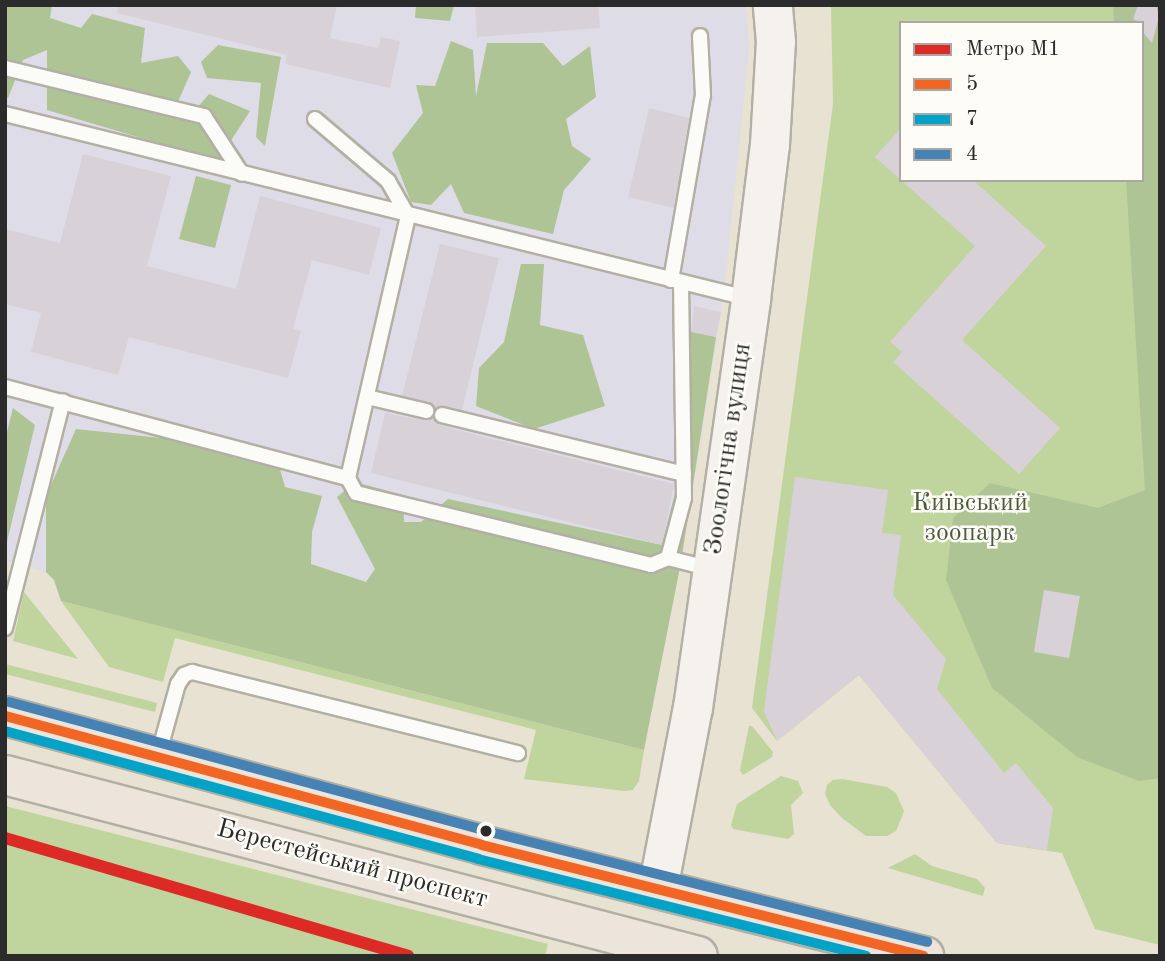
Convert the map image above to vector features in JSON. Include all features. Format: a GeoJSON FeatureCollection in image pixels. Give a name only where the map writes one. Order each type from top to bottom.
{"type":"FeatureCollection","features":[{"type":"Feature","properties":{"kind":"main road","name":"Берестейський проспект"},"geometry":{"type":"LineString","coordinates":[[5,716],[659,889],[924,956]]}},
{"type":"Feature","properties":{"kind":"main road","name":"Берестейський проспект"},"geometry":{"type":"LineString","coordinates":[[5,775],[698,956]]}},
{"type":"Feature","properties":{"kind":"street","name":"Зоологічна вулиця"},"geometry":{"type":"LineString","coordinates":[[659,889],[693,708],[751,299],[770,145],[776,42],[773,5]]}},
{"type":"Feature","properties":{"kind":"lane"},"geometry":{"type":"LineString","coordinates":[[668,558],[684,498],[676,281],[703,95],[700,36]]}},
{"type":"Feature","properties":{"kind":"lane"},"geometry":{"type":"LineString","coordinates":[[5,68],[204,117],[242,174]]}},
{"type":"Feature","properties":{"kind":"lane"},"geometry":{"type":"LineString","coordinates":[[5,114],[751,299]]}},
{"type":"Feature","properties":{"kind":"lane"},"geometry":{"type":"LineString","coordinates":[[315,119],[388,181],[408,216],[348,478],[356,492],[651,565],[668,558],[711,569]]}},
{"type":"Feature","properties":{"kind":"lane"},"geometry":{"type":"LineString","coordinates":[[5,387],[348,478]]}},
{"type":"Feature","properties":{"kind":"lane"},"geometry":{"type":"LineString","coordinates":[[367,397],[426,411]]}},
{"type":"Feature","properties":{"kind":"lane"},"geometry":{"type":"LineString","coordinates":[[5,628],[62,401]]}},
{"type":"Feature","properties":{"kind":"lane"},"geometry":{"type":"LineString","coordinates":[[442,415],[684,474]]}},
{"type":"Feature","properties":{"kind":"lane"},"geometry":{"type":"LineString","coordinates":[[158,757],[178,684],[184,676],[192,672],[518,753]]}},
{"type":"Feature","properties":{"kind":"shaded area"},"geometry":{"type":"Polygon","coordinates":[[[5,5],[746,5],[749,48],[724,293],[681,562],[644,750],[61,601],[54,580],[46,572],[5,561],[5,5]]]}},
{"type":"Feature","properties":{"kind":"green space"},"geometry":{"type":"Polygon","coordinates":[[[5,5],[52,5],[50,18],[81,28],[92,14],[145,28],[141,63],[178,56],[191,72],[177,104],[197,108],[209,94],[250,111],[218,161],[47,110],[47,50],[23,60],[8,98],[5,97],[5,5]]]}},
{"type":"Feature","properties":{"kind":"green space"},"geometry":{"type":"Polygon","coordinates":[[[416,5],[454,5],[450,21],[415,18],[416,5]]]}},
{"type":"Feature","properties":{"kind":"green space","name":"Київський зоопарк"},"geometry":{"type":"Polygon","coordinates":[[[831,5],[1160,5],[1160,945],[1095,929],[1062,853],[997,843],[859,675],[777,741],[752,708],[833,104],[831,5]]]}},
{"type":"Feature","properties":{"kind":"green space"},"geometry":{"type":"Polygon","coordinates":[[[1113,5],[1160,5],[1160,778],[1139,781],[1077,757],[992,688],[946,580],[953,518],[990,483],[1098,508],[1145,490],[1126,182],[1144,182],[1144,21],[1114,21],[1113,5]]]}},
{"type":"Feature","properties":{"kind":"green space"},"geometry":{"type":"Polygon","coordinates":[[[451,41],[473,50],[476,96],[487,43],[543,43],[563,66],[590,46],[596,97],[566,119],[572,146],[591,159],[564,190],[553,234],[464,213],[451,184],[431,205],[411,202],[392,153],[423,113],[416,85],[435,86],[451,41]]]}},
{"type":"Feature","properties":{"kind":"green space"},"geometry":{"type":"Polygon","coordinates":[[[218,45],[281,57],[265,146],[256,137],[261,83],[207,78],[201,62],[218,45]]]}},
{"type":"Feature","properties":{"kind":"green space"},"geometry":{"type":"Polygon","coordinates":[[[196,176],[231,185],[215,248],[179,239],[196,176]]]}},
{"type":"Feature","properties":{"kind":"green space"},"geometry":{"type":"Polygon","coordinates":[[[521,264],[544,264],[540,325],[583,335],[605,406],[534,429],[476,406],[479,368],[504,342],[521,264]]]}},
{"type":"Feature","properties":{"kind":"green space"},"geometry":{"type":"Polygon","coordinates":[[[689,331],[716,337],[681,562],[644,750],[61,601],[54,580],[46,572],[46,496],[76,429],[180,440],[278,462],[285,487],[322,496],[312,532],[311,564],[366,582],[375,569],[337,497],[355,482],[403,495],[404,522],[421,522],[448,499],[662,545],[677,485],[674,444],[687,435],[689,331]]]}},
{"type":"Feature","properties":{"kind":"green space"},"geometry":{"type":"Polygon","coordinates":[[[13,408],[35,425],[5,550],[5,440],[13,408]]]}},
{"type":"Feature","properties":{"kind":"green space"},"geometry":{"type":"Polygon","coordinates":[[[24,592],[78,659],[13,641],[24,592]]]}},
{"type":"Feature","properties":{"kind":"green space"},"geometry":{"type":"Polygon","coordinates":[[[61,601],[644,750],[639,781],[633,790],[624,791],[524,779],[536,730],[175,638],[163,682],[109,667],[61,601]]]}},
{"type":"Feature","properties":{"kind":"green space"},"geometry":{"type":"Polygon","coordinates":[[[5,664],[157,703],[155,712],[5,674],[5,664]]]}},
{"type":"Feature","properties":{"kind":"green space"},"geometry":{"type":"Polygon","coordinates":[[[749,726],[752,726],[773,752],[772,757],[743,775],[740,770],[749,726]]]}},
{"type":"Feature","properties":{"kind":"green space"},"geometry":{"type":"Polygon","coordinates":[[[781,776],[798,781],[803,793],[791,805],[794,834],[788,839],[733,829],[731,825],[737,804],[781,776]]]}},
{"type":"Feature","properties":{"kind":"green space"},"geometry":{"type":"Polygon","coordinates":[[[842,779],[887,787],[896,793],[904,811],[896,831],[887,836],[866,836],[842,818],[830,805],[825,794],[827,785],[833,780],[842,779]]]}},
{"type":"Feature","properties":{"kind":"green space"},"geometry":{"type":"Polygon","coordinates":[[[5,806],[548,944],[545,956],[5,956],[5,806]]]}},
{"type":"Feature","properties":{"kind":"green space"},"geometry":{"type":"Polygon","coordinates":[[[915,854],[932,866],[977,879],[985,888],[983,896],[888,868],[915,854]]]}},
{"type":"Feature","properties":{"kind":"building"},"geometry":{"type":"Polygon","coordinates":[[[118,5],[337,5],[330,38],[378,48],[381,37],[400,41],[390,88],[285,64],[287,55],[117,13],[118,5]]]}},
{"type":"Feature","properties":{"kind":"building"},"geometry":{"type":"Polygon","coordinates":[[[475,5],[598,5],[600,28],[477,37],[475,5]]]}},
{"type":"Feature","properties":{"kind":"building"},"geometry":{"type":"Polygon","coordinates":[[[1138,5],[1156,5],[1159,17],[1152,43],[1144,33],[1144,21],[1133,19],[1138,5]]]}},
{"type":"Feature","properties":{"kind":"building"},"geometry":{"type":"Polygon","coordinates":[[[649,108],[689,118],[674,208],[628,197],[649,108]]]}},
{"type":"Feature","properties":{"kind":"building"},"geometry":{"type":"Polygon","coordinates":[[[899,130],[899,178],[875,157],[899,130]]]}},
{"type":"Feature","properties":{"kind":"building"},"geometry":{"type":"Polygon","coordinates":[[[83,154],[171,176],[147,266],[236,289],[260,196],[381,228],[369,275],[312,260],[293,329],[301,331],[288,378],[129,337],[118,375],[31,352],[41,313],[5,304],[5,229],[60,243],[83,154]]]}},
{"type":"Feature","properties":{"kind":"building"},"geometry":{"type":"Polygon","coordinates":[[[903,182],[975,182],[1046,246],[962,340],[1060,428],[1019,474],[893,362],[902,352],[890,342],[975,246],[903,182]]]}},
{"type":"Feature","properties":{"kind":"building"},"geometry":{"type":"Polygon","coordinates":[[[440,244],[499,258],[462,410],[444,406],[435,408],[429,402],[402,396],[440,244]]]}},
{"type":"Feature","properties":{"kind":"building"},"geometry":{"type":"Polygon","coordinates":[[[694,306],[721,312],[716,337],[691,332],[694,306]]]}},
{"type":"Feature","properties":{"kind":"building"},"geometry":{"type":"Polygon","coordinates":[[[385,413],[424,420],[433,418],[439,424],[457,430],[674,484],[662,545],[371,473],[385,413]]]}},
{"type":"Feature","properties":{"kind":"building"},"geometry":{"type":"Polygon","coordinates":[[[795,477],[888,490],[882,533],[901,535],[893,595],[946,659],[937,689],[1004,773],[1016,763],[1053,808],[1047,850],[997,843],[859,675],[777,741],[764,711],[795,477]]]}},
{"type":"Feature","properties":{"kind":"building"},"geometry":{"type":"Polygon","coordinates":[[[1044,590],[1080,596],[1069,658],[1034,652],[1044,590]]]}},
{"type":"Feature","properties":{"kind":"metro line","name":"M1"},"geometry":{"type":"LineString","coordinates":[[5,838],[408,956]]}},
{"type":"Feature","properties":{"kind":"transit line","name":"4"},"geometry":{"type":"LineString","coordinates":[[9,702],[486,831],[927,942]]}},
{"type":"Feature","properties":{"kind":"transit line","name":"5"},"geometry":{"type":"LineString","coordinates":[[5,716],[482,845],[923,956]]}},
{"type":"Feature","properties":{"kind":"transit line","name":"7"},"geometry":{"type":"LineString","coordinates":[[5,731],[478,859],[866,956]]}}]}
